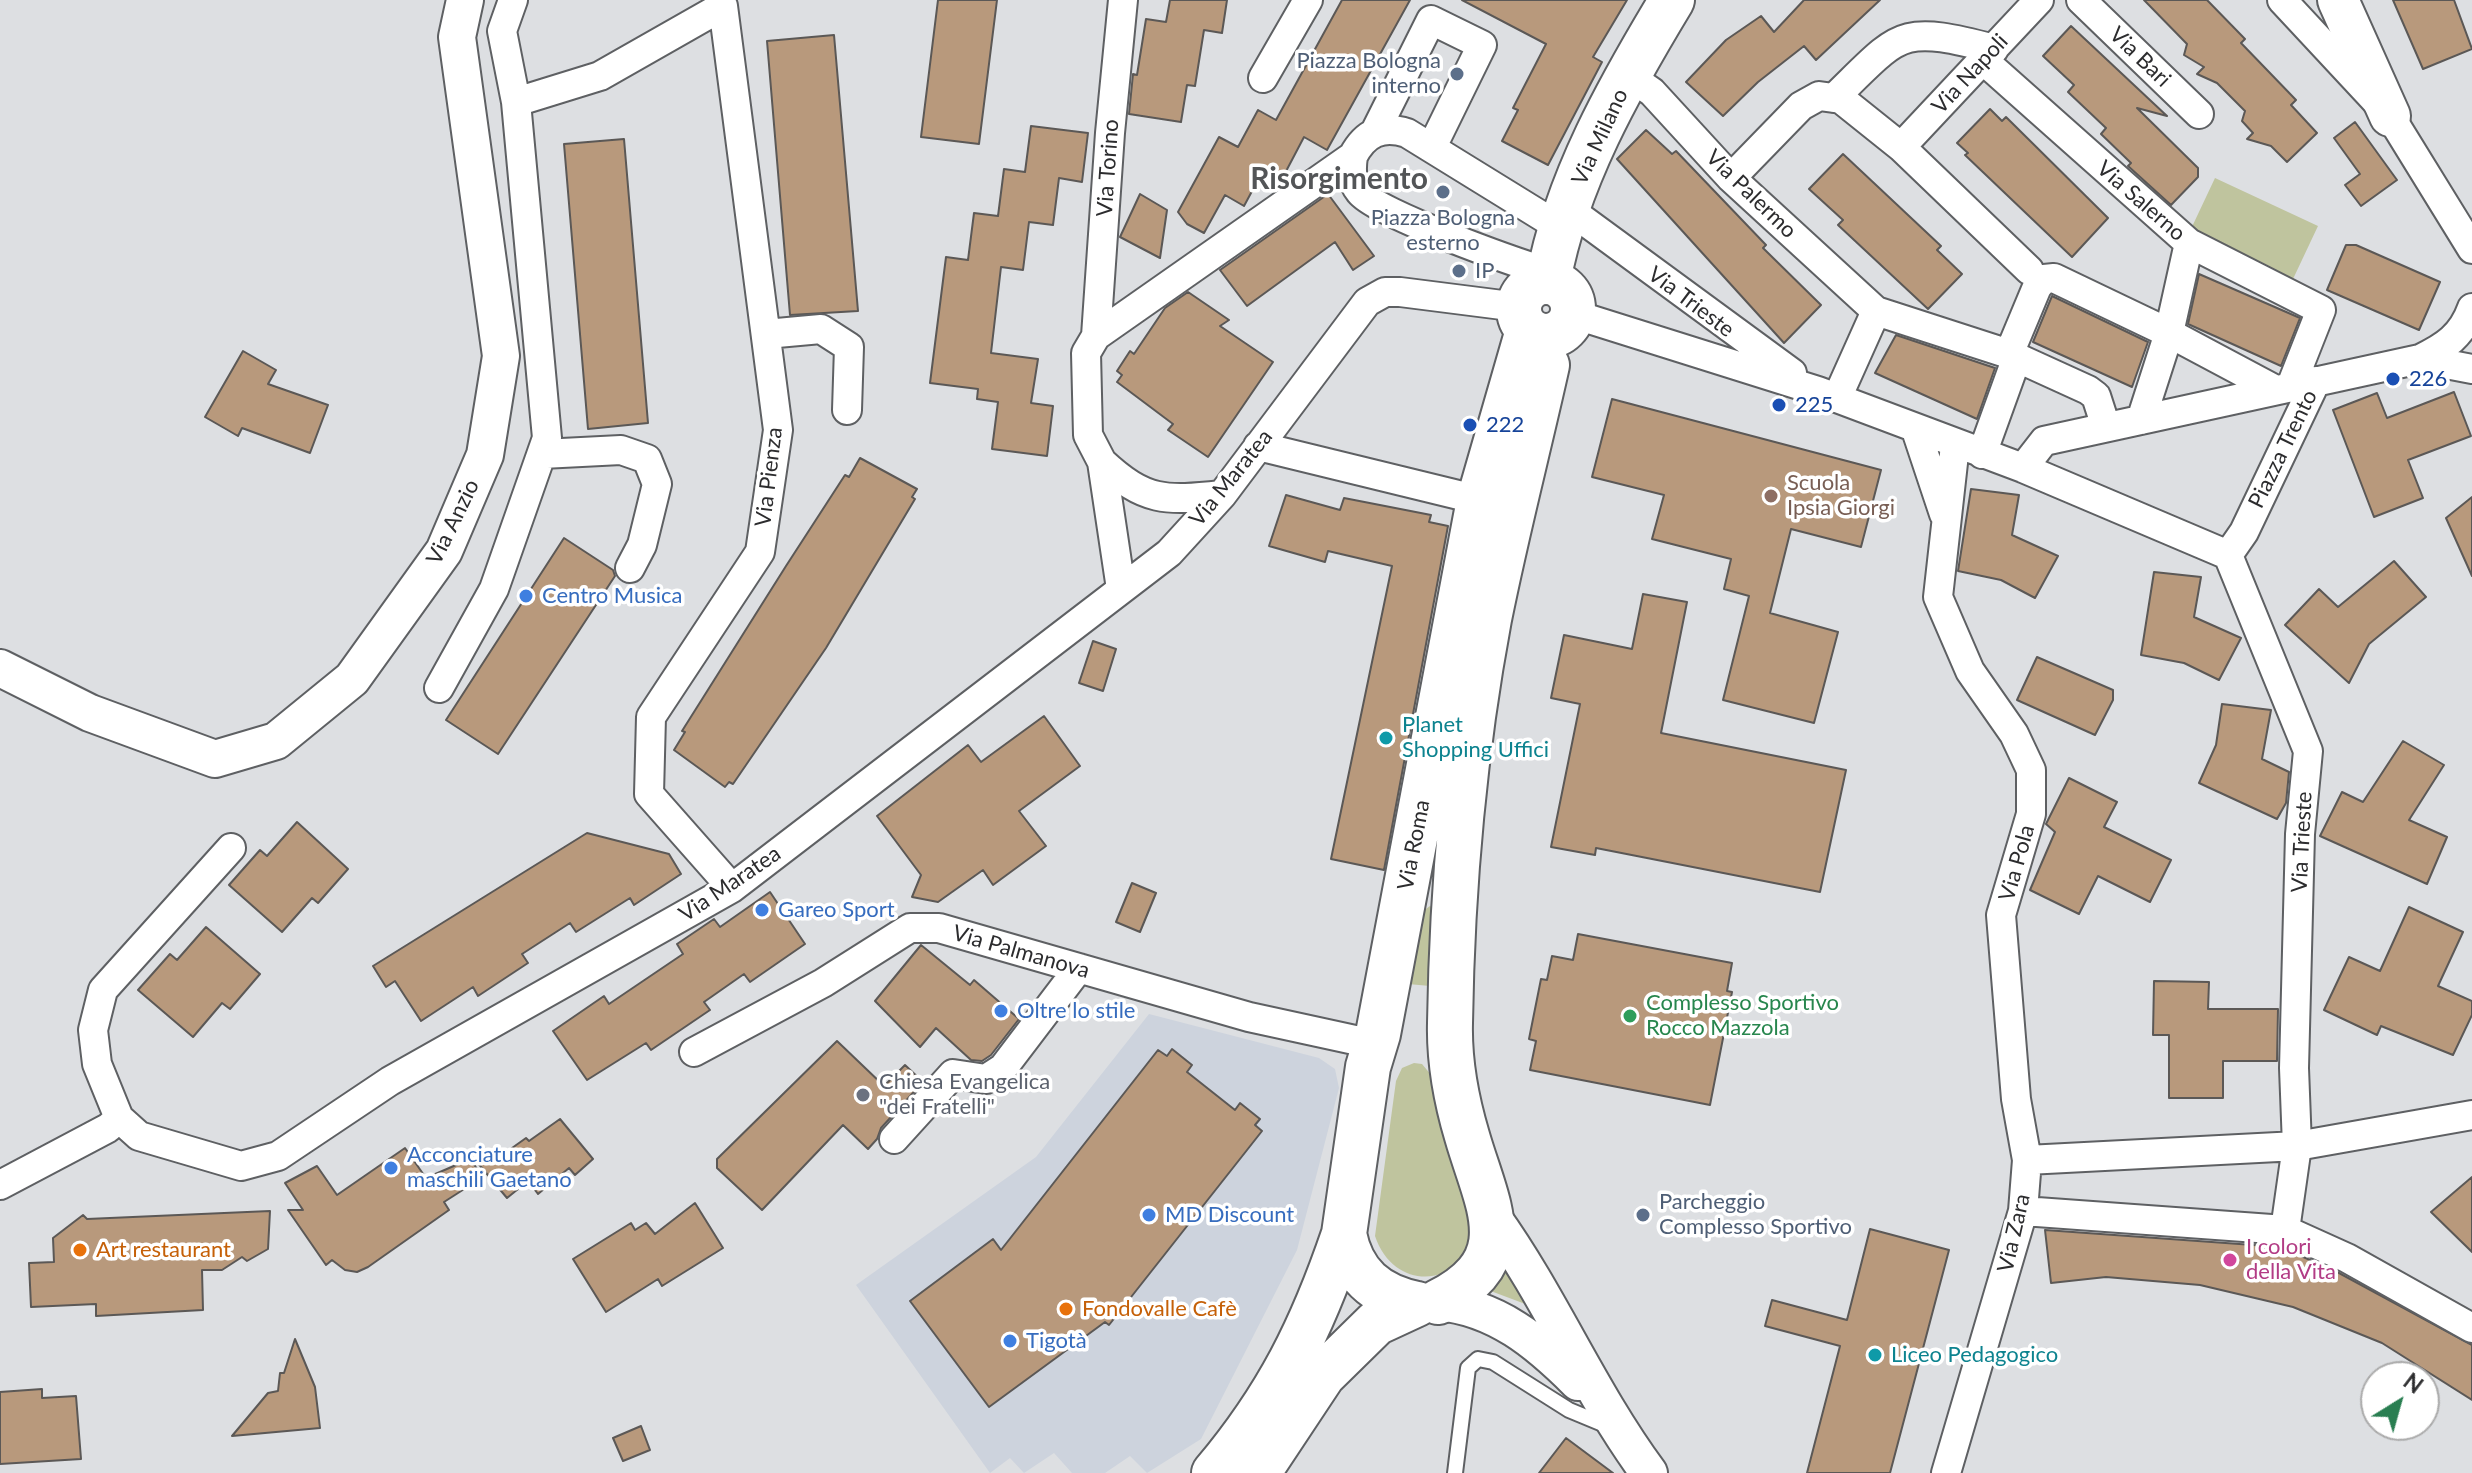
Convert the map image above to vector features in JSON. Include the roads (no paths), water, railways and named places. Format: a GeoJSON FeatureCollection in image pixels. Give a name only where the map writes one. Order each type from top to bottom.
{"type":"FeatureCollection","features":[{"type":"Feature","properties":{"kind":"main road","name":"Via Milano"},"geometry":{"type":"LineString","coordinates":[[1545,307],[1564,218],[1629,76],[1672,0]]}},
{"type":"Feature","properties":{"kind":"main road"},"geometry":{"type":"LineString","coordinates":[[2338,0],[2390,116]]}},
{"type":"Feature","properties":{"kind":"main road","name":"Via Roma"},"geometry":{"type":"LineString","coordinates":[[1545,307],[1489,620],[1453,892],[1449,1055],[1463,1123],[1493,1218],[1490,1248],[1474,1279],[1459,1291],[1428,1303],[1396,1300],[1376,1290],[1359,1273],[1348,1255],[1344,1234],[1376,1039],[1479,500],[1545,307]]}},
{"type":"Feature","properties":{"kind":"main road"},"geometry":{"type":"LineString","coordinates":[[1376,1039],[1397,1024],[1418,1025],[1437,1036],[1449,1055]]}},
{"type":"Feature","properties":{"kind":"main road"},"geometry":{"type":"LineString","coordinates":[[1214,1473],[1246,1434],[1295,1358],[1344,1234]]}},
{"type":"Feature","properties":{"kind":"main road"},"geometry":{"type":"LineString","coordinates":[[1258,1473],[1323,1375],[1376,1323],[1428,1303]]}},
{"type":"Feature","properties":{"kind":"street","name":"Via Anzio"},"geometry":{"type":"LineString","coordinates":[[0,668],[90,713],[215,759],[276,741],[352,679],[444,551],[485,455],[501,356],[457,37],[465,0]]}},
{"type":"Feature","properties":{"kind":"street"},"geometry":{"type":"LineString","coordinates":[[439,688],[494,589],[547,438],[516,102],[502,31],[513,0]]}},
{"type":"Feature","properties":{"kind":"street","name":"Via Torino"},"geometry":{"type":"LineString","coordinates":[[1121,589],[1102,462],[1088,435],[1086,353],[1096,336],[1123,0]]}},
{"type":"Feature","properties":{"kind":"street"},"geometry":{"type":"LineString","coordinates":[[1263,78],[1308,0]]}},
{"type":"Feature","properties":{"kind":"street","name":"Via Napoli"},"geometry":{"type":"LineString","coordinates":[[1901,147],[2039,0]]}},
{"type":"Feature","properties":{"kind":"street","name":"Via Bari"},"geometry":{"type":"LineString","coordinates":[[2081,0],[2199,114]]}},
{"type":"Feature","properties":{"kind":"street"},"geometry":{"type":"LineString","coordinates":[[2282,0],[2390,116],[2472,249]]}},
{"type":"Feature","properties":{"kind":"street","name":"Via Pienza"},"geometry":{"type":"LineString","coordinates":[[516,102],[600,76],[726,3],[778,430],[760,552],[651,717],[649,794],[732,888]]}},
{"type":"Feature","properties":{"kind":"street"},"geometry":{"type":"LineString","coordinates":[[1096,336],[1353,156],[1359,144],[1375,132],[1431,20],[1482,45],[1432,147]]}},
{"type":"Feature","properties":{"kind":"street","name":"Via Salerno"},"geometry":{"type":"LineString","coordinates":[[1834,98],[1889,45],[1913,34],[1947,37],[1988,55],[2189,243],[2321,310],[2294,385]]}},
{"type":"Feature","properties":{"kind":"street","name":"Via Palermo"},"geometry":{"type":"LineString","coordinates":[[1629,76],[1652,92],[1731,178],[1876,311],[2013,356],[2096,396],[2106,427]]}},
{"type":"Feature","properties":{"kind":"street"},"geometry":{"type":"LineString","coordinates":[[1731,178],[1801,106],[1819,96],[1841,99],[1901,147],[2029,270]]}},
{"type":"Feature","properties":{"kind":"street","name":"Via Trieste"},"geometry":{"type":"LineString","coordinates":[[1375,132],[1395,129],[1564,218],[1828,395]]}},
{"type":"Feature","properties":{"kind":"street"},"geometry":{"type":"LineString","coordinates":[[1353,156],[1354,183],[1372,203],[1498,257],[1545,307]]}},
{"type":"Feature","properties":{"kind":"street"},"geometry":{"type":"LineString","coordinates":[[2141,420],[2169,333],[2189,243]]}},
{"type":"Feature","properties":{"kind":"street"},"geometry":{"type":"LineString","coordinates":[[1968,449],[2013,356],[2037,287],[2044,279],[2054,278],[2169,333],[2294,385],[2420,359],[2449,345],[2466,323],[2472,308]]}},
{"type":"Feature","properties":{"kind":"street","name":"Via Maratea"},"geometry":{"type":"LineString","coordinates":[[119,1118],[139,1136],[241,1166],[278,1156],[390,1081],[732,888],[1169,553],[1222,495],[1367,302],[1385,292],[1545,307]]}},
{"type":"Feature","properties":{"kind":"street","name":"Via Trieste"},"geometry":{"type":"LineString","coordinates":[[1545,307],[1828,395],[2023,468]]}},
{"type":"Feature","properties":{"kind":"street"},"geometry":{"type":"LineString","coordinates":[[1828,395],[1876,311]]}},
{"type":"Feature","properties":{"kind":"street"},"geometry":{"type":"LineString","coordinates":[[766,334],[821,329],[849,347],[847,410]]}},
{"type":"Feature","properties":{"kind":"street"},"geometry":{"type":"LineString","coordinates":[[2420,359],[2472,369]]}},
{"type":"Feature","properties":{"kind":"street","name":"Piazza Trento"},"geometry":{"type":"LineString","coordinates":[[2023,468],[2044,441],[2294,385]]}},
{"type":"Feature","properties":{"kind":"street","name":"Piazza Trento"},"geometry":{"type":"LineString","coordinates":[[2228,555],[2244,532],[2294,385]]}},
{"type":"Feature","properties":{"kind":"street"},"geometry":{"type":"LineString","coordinates":[[1916,430],[1946,522]]}},
{"type":"Feature","properties":{"kind":"street"},"geometry":{"type":"LineString","coordinates":[[1258,446],[1479,500]]}},
{"type":"Feature","properties":{"kind":"street","name":"Via Pola"},"geometry":{"type":"LineString","coordinates":[[1968,449],[1946,522],[1938,597],[1970,671],[2014,734],[2031,770],[2031,814],[2001,915],[2016,1099],[2027,1160]]}},
{"type":"Feature","properties":{"kind":"street"},"geometry":{"type":"LineString","coordinates":[[542,454],[621,450],[647,459],[657,484],[642,545],[630,568]]}},
{"type":"Feature","properties":{"kind":"street"},"geometry":{"type":"LineString","coordinates":[[1102,462],[1127,485],[1144,494],[1184,499],[1222,495]]}},
{"type":"Feature","properties":{"kind":"street"},"geometry":{"type":"LineString","coordinates":[[2023,468],[2228,555]]}},
{"type":"Feature","properties":{"kind":"street","name":"Via Trieste"},"geometry":{"type":"LineString","coordinates":[[2228,555],[2308,751],[2300,834],[2294,1068],[2297,1146],[2285,1230]]}},
{"type":"Feature","properties":{"kind":"street"},"geometry":{"type":"LineString","coordinates":[[0,1185],[108,1128],[119,1118],[97,1064],[93,1030],[103,990],[231,848]]}},
{"type":"Feature","properties":{"kind":"street","name":"Via Palmanova"},"geometry":{"type":"LineString","coordinates":[[694,1052],[823,983],[910,928],[939,928],[1249,1017],[1376,1039]]}},
{"type":"Feature","properties":{"kind":"street"},"geometry":{"type":"LineString","coordinates":[[894,1139],[953,1074],[986,1079],[1003,1068],[1079,968]]}},
{"type":"Feature","properties":{"kind":"street"},"geometry":{"type":"LineString","coordinates":[[2027,1160],[2297,1146],[2472,1115]]}},
{"type":"Feature","properties":{"kind":"street","name":"Via Zara"},"geometry":{"type":"LineString","coordinates":[[1946,1473],[2023,1211],[2027,1160]]}},
{"type":"Feature","properties":{"kind":"street"},"geometry":{"type":"LineString","coordinates":[[2023,1211],[2285,1230],[2347,1258],[2472,1328]]}},
{"type":"Feature","properties":{"kind":"street","name":"Via Roma"},"geometry":{"type":"LineString","coordinates":[[1493,1218],[1524,1262],[1610,1418],[1649,1473]]}},
{"type":"Feature","properties":{"kind":"street","name":"Via Roma"},"geometry":{"type":"LineString","coordinates":[[1428,1303],[1463,1304],[1509,1324],[1549,1352],[1610,1418]]}},
{"type":"Feature","properties":{"kind":"lane"},"geometry":{"type":"LineString","coordinates":[[1455,1473],[1468,1368],[1478,1359],[1493,1362],[1569,1410],[1610,1418]]}},
{"type":"Feature","properties":{"kind":"place","name":"Piazza Bologna interno"},"geometry":{"type":"Point","coordinates":[1457,74]}},
{"type":"Feature","properties":{"kind":"place","name":"Piazza Bologna esterno"},"geometry":{"type":"Point","coordinates":[1443,192]}},
{"type":"Feature","properties":{"kind":"place","name":"IP"},"geometry":{"type":"Point","coordinates":[1459,271]}},
{"type":"Feature","properties":{"kind":"place","name":"226"},"geometry":{"type":"Point","coordinates":[2393,379]}},
{"type":"Feature","properties":{"kind":"place","name":"225"},"geometry":{"type":"Point","coordinates":[1779,405]}},
{"type":"Feature","properties":{"kind":"place","name":"222"},"geometry":{"type":"Point","coordinates":[1470,425]}},
{"type":"Feature","properties":{"kind":"place","name":"Scuola Ipsia Giorgi"},"geometry":{"type":"Point","coordinates":[1771,496]}},
{"type":"Feature","properties":{"kind":"place","name":"Centro Musica"},"geometry":{"type":"Point","coordinates":[526,596]}},
{"type":"Feature","properties":{"kind":"place","name":"Planet Shopping Uffici"},"geometry":{"type":"Point","coordinates":[1386,738]}},
{"type":"Feature","properties":{"kind":"place","name":"Gareo Sport"},"geometry":{"type":"Point","coordinates":[762,910]}},
{"type":"Feature","properties":{"kind":"place","name":"Oltre lo stile"},"geometry":{"type":"Point","coordinates":[1001,1011]}},
{"type":"Feature","properties":{"kind":"place","name":"Complesso Sportivo Rocco Mazzola"},"geometry":{"type":"Point","coordinates":[1630,1016]}},
{"type":"Feature","properties":{"kind":"place","name":"Chiesa Evangelica \"dei Fratelli\""},"geometry":{"type":"Point","coordinates":[863,1095]}},
{"type":"Feature","properties":{"kind":"place","name":"Acconciature maschili Gaetano"},"geometry":{"type":"Point","coordinates":[391,1168]}},
{"type":"Feature","properties":{"kind":"place","name":"MD Discount"},"geometry":{"type":"Point","coordinates":[1149,1215]}},
{"type":"Feature","properties":{"kind":"place","name":"Parcheggio Complesso Sportivo"},"geometry":{"type":"Point","coordinates":[1643,1215]}},
{"type":"Feature","properties":{"kind":"place","name":"Art restaurant"},"geometry":{"type":"Point","coordinates":[80,1250]}},
{"type":"Feature","properties":{"kind":"place","name":"I colori della Vita"},"geometry":{"type":"Point","coordinates":[2230,1260]}},
{"type":"Feature","properties":{"kind":"place","name":"Fondovalle Cafè"},"geometry":{"type":"Point","coordinates":[1066,1309]}},
{"type":"Feature","properties":{"kind":"place","name":"Tigotà"},"geometry":{"type":"Point","coordinates":[1010,1341]}},
{"type":"Feature","properties":{"kind":"place","name":"Liceo Pedagogico"},"geometry":{"type":"Point","coordinates":[1875,1355]}},
{"type":"Feature","properties":{"kind":"district","name":"Risorgimento"},"geometry":{"type":"Point","coordinates":[1339,179]}}]}
